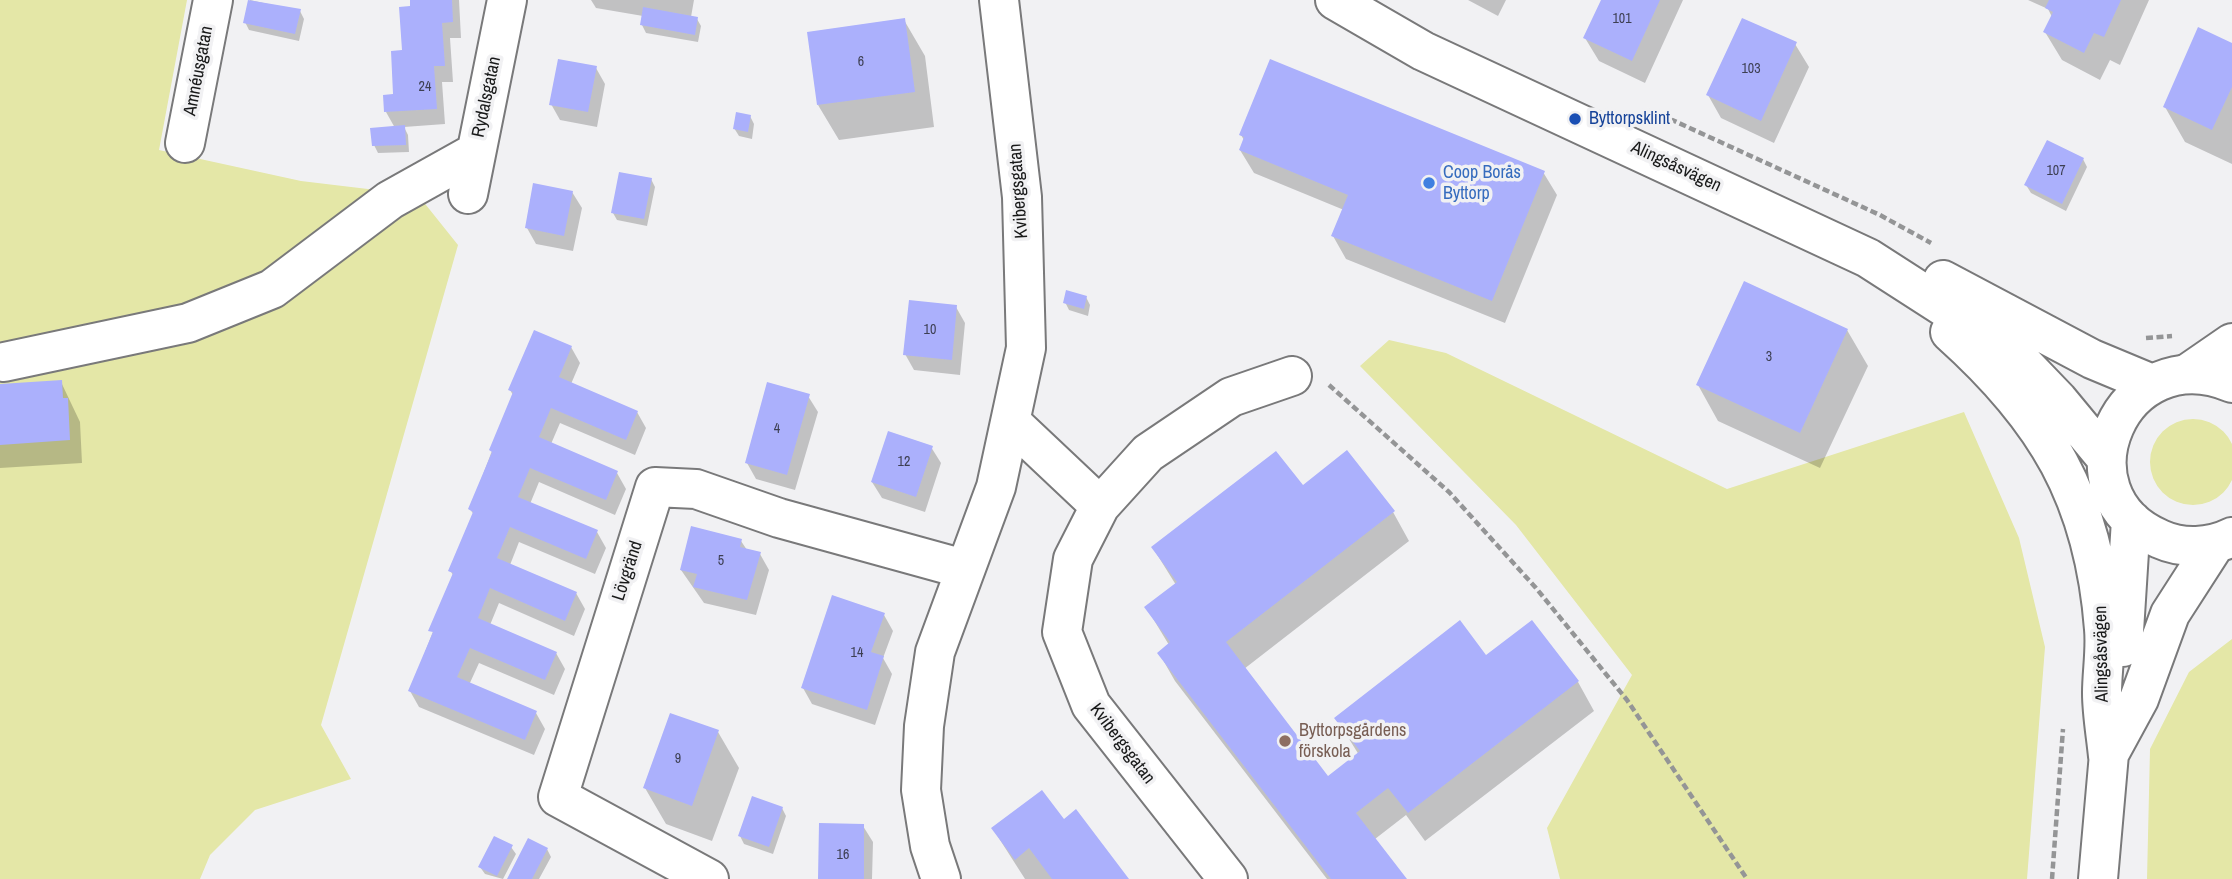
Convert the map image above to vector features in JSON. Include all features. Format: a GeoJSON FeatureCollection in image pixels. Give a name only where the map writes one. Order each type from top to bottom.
{"type":"FeatureCollection","features":[{"type":"Feature","properties":{"kind":"street","name":"Amnéusgatan"},"geometry":{"type":"LineString","coordinates":[[185,143],[214,0]]}},
{"type":"Feature","properties":{"kind":"street","name":"Rydalsgatan"},"geometry":{"type":"LineString","coordinates":[[468,194],[507,0]]}},
{"type":"Feature","properties":{"kind":"street","name":"Kvibergsgatan"},"geometry":{"type":"LineString","coordinates":[[941,879],[930,846],[921,790],[923,726],[935,652],[996,487],[1012,423],[1026,348],[1022,211],[999,0]]}},
{"type":"Feature","properties":{"kind":"street","name":"Alingsåsvägen"},"geometry":{"type":"LineString","coordinates":[[1335,0],[1423,51],[1575,118],[1868,258],[2008,348],[2058,400],[2106,458]]}},
{"type":"Feature","properties":{"kind":"street"},"geometry":{"type":"LineString","coordinates":[[4,362],[188,323],[272,289],[390,200],[476,152]]}},
{"type":"Feature","properties":{"kind":"street","name":"Alingsåsvägen"},"geometry":{"type":"LineString","coordinates":[[1868,258],[1921,268],[2092,359],[2169,379],[2204,374],[2232,383]]}},
{"type":"Feature","properties":{"kind":"street","name":"Alingsåsvägen"},"geometry":{"type":"LineString","coordinates":[[1868,258],[1891,285],[1950,332],[2002,380],[2034,419],[2072,486],[2097,565],[2105,632],[2102,695],[2108,756]]}},
{"type":"Feature","properties":{"kind":"street"},"geometry":{"type":"LineString","coordinates":[[2223,541],[2192,546],[2169,543],[2149,534],[2131,520],[2117,502],[2109,481],[2106,458],[2110,436],[2119,414],[2133,397],[2232,343]]}},
{"type":"Feature","properties":{"kind":"street","name":"Kvibergsgatan"},"geometry":{"type":"LineString","coordinates":[[1228,879],[1091,705],[1062,632],[1073,559],[1100,506],[1148,453],[1231,397],[1292,376]]}},
{"type":"Feature","properties":{"kind":"street"},"geometry":{"type":"LineString","coordinates":[[1012,423],[1100,506]]}},
{"type":"Feature","properties":{"kind":"street","name":"Lövgränd"},"geometry":{"type":"LineString","coordinates":[[709,879],[558,797],[655,487],[696,489],[779,518],[964,569]]}},
{"type":"Feature","properties":{"kind":"street","name":"Alingsåsvägen"},"geometry":{"type":"LineString","coordinates":[[2098,879],[2108,756],[2126,631],[2131,520]]}},
{"type":"Feature","properties":{"kind":"street","name":"Alingsåsvägen"},"geometry":{"type":"LineString","coordinates":[[2108,756],[2139,698],[2171,614],[2223,541]]}},
{"type":"Feature","properties":{"kind":"path"},"geometry":{"type":"LineString","coordinates":[[1660,115],[1880,215],[1937,247]]}},
{"type":"Feature","properties":{"kind":"path"},"geometry":{"type":"LineString","coordinates":[[2143,338],[2175,336]]}},
{"type":"Feature","properties":{"kind":"path"},"geometry":{"type":"LineString","coordinates":[[1292,376],[1323,381],[1356,407],[1449,492],[1536,588],[1627,700],[1747,879]]}},
{"type":"Feature","properties":{"kind":"path"},"geometry":{"type":"LineString","coordinates":[[2052,879],[2063,726]]}},
{"type":"Feature","properties":{"kind":"green space"},"geometry":{"type":"Polygon","coordinates":[[[0,0],[187,0],[159,150],[301,181],[418,195],[458,245],[321,725],[351,779],[255,810],[210,855],[200,879],[0,879],[0,0]]]}},
{"type":"Feature","properties":{"kind":"green space"},"geometry":{"type":"Polygon","coordinates":[[[1389,340],[1446,353],[1727,489],[1964,412],[2019,538],[2045,647],[2027,879],[1560,879],[1547,828],[1632,675],[1516,525],[1360,366],[1389,340]]]}},
{"type":"Feature","properties":{"kind":"green space"},"geometry":{"type":"Polygon","coordinates":[[[2193,419],[2217,426],[2229,438],[2236,462],[2229,486],[2217,498],[2193,505],[2169,498],[2157,486],[2150,462],[2157,438],[2169,426],[2193,419]]]}},
{"type":"Feature","properties":{"kind":"green space"},"geometry":{"type":"Polygon","coordinates":[[[2232,639],[2232,879],[2147,879],[2150,749],[2189,672],[2232,639]]]}},
{"type":"Feature","properties":{"kind":"building"},"geometry":{"type":"Polygon","coordinates":[[[248,0],[301,9],[295,34],[243,23],[248,0]]]}},
{"type":"Feature","properties":{"kind":"building"},"geometry":{"type":"Polygon","coordinates":[[[410,0],[452,0],[453,22],[442,23],[445,66],[434,66],[437,109],[384,112],[383,95],[393,94],[391,51],[402,50],[399,7],[410,6],[410,0]]]}},
{"type":"Feature","properties":{"kind":"building"},"geometry":{"type":"Polygon","coordinates":[[[1601,0],[1660,0],[1632,61],[1583,38],[1601,0]]]}},
{"type":"Feature","properties":{"kind":"building"},"geometry":{"type":"Polygon","coordinates":[[[2049,0],[2121,0],[2104,37],[2094,33],[2084,53],[2043,32],[2053,12],[2045,8],[2049,0]]]}},
{"type":"Feature","properties":{"kind":"building"},"geometry":{"type":"Polygon","coordinates":[[[643,7],[698,17],[695,35],[640,25],[643,7]]]}},
{"type":"Feature","properties":{"kind":"building"},"geometry":{"type":"Polygon","coordinates":[[[905,18],[915,92],[817,105],[807,32],[905,18]]]}},
{"type":"Feature","properties":{"kind":"building"},"geometry":{"type":"Polygon","coordinates":[[[1742,18],[1797,42],[1761,121],[1706,95],[1742,18]]]}},
{"type":"Feature","properties":{"kind":"building"},"geometry":{"type":"Polygon","coordinates":[[[2198,27],[2232,43],[2232,87],[2212,130],[2163,107],[2198,27]]]}},
{"type":"Feature","properties":{"kind":"building"},"geometry":{"type":"Polygon","coordinates":[[[558,59],[597,66],[588,112],[549,105],[558,59]]]}},
{"type":"Feature","properties":{"kind":"building","name":"Coop Borås Byttorp"},"geometry":{"type":"Polygon","coordinates":[[[1270,59],[1545,171],[1492,301],[1331,236],[1348,195],[1239,150],[1244,137],[1239,135],[1270,59]]]}},
{"type":"Feature","properties":{"kind":"building"},"geometry":{"type":"Polygon","coordinates":[[[736,112],[751,115],[748,132],[733,129],[736,112]]]}},
{"type":"Feature","properties":{"kind":"building"},"geometry":{"type":"Polygon","coordinates":[[[405,125],[406,145],[372,146],[370,128],[405,125]]]}},
{"type":"Feature","properties":{"kind":"building"},"geometry":{"type":"Polygon","coordinates":[[[2047,140],[2084,158],[2062,204],[2024,185],[2047,140]]]}},
{"type":"Feature","properties":{"kind":"building"},"geometry":{"type":"Polygon","coordinates":[[[619,172],[652,178],[644,219],[611,213],[619,172]]]}},
{"type":"Feature","properties":{"kind":"building"},"geometry":{"type":"Polygon","coordinates":[[[533,183],[573,191],[564,236],[525,228],[533,183]]]}},
{"type":"Feature","properties":{"kind":"building"},"geometry":{"type":"Polygon","coordinates":[[[1744,281],[1848,329],[1800,433],[1696,385],[1744,281]]]}},
{"type":"Feature","properties":{"kind":"building"},"geometry":{"type":"Polygon","coordinates":[[[1066,290],[1087,296],[1084,309],[1063,303],[1066,290]]]}},
{"type":"Feature","properties":{"kind":"building"},"geometry":{"type":"Polygon","coordinates":[[[909,300],[957,305],[952,360],[903,355],[909,300]]]}},
{"type":"Feature","properties":{"kind":"building"},"geometry":{"type":"Polygon","coordinates":[[[534,330],[572,346],[559,377],[638,411],[626,440],[551,408],[539,437],[618,471],[606,500],[530,468],[518,497],[598,530],[586,559],[510,527],[497,558],[577,592],[565,621],[490,588],[478,618],[557,652],[545,680],[470,648],[457,677],[537,711],[525,740],[408,691],[433,632],[428,631],[453,573],[448,571],[473,512],[468,509],[513,392],[508,390],[534,330]]]}},
{"type":"Feature","properties":{"kind":"building"},"geometry":{"type":"Polygon","coordinates":[[[62,380],[63,398],[68,398],[70,440],[0,445],[0,384],[62,380]]]}},
{"type":"Feature","properties":{"kind":"building"},"geometry":{"type":"Polygon","coordinates":[[[767,382],[810,394],[787,475],[745,463],[767,382]]]}},
{"type":"Feature","properties":{"kind":"building"},"geometry":{"type":"Polygon","coordinates":[[[888,431],[933,446],[916,497],[871,482],[888,431]]]}},
{"type":"Feature","properties":{"kind":"building"},"geometry":{"type":"Polygon","coordinates":[[[1347,450],[1395,511],[1226,642],[1328,776],[1360,751],[1334,718],[1460,620],[1486,655],[1532,620],[1579,681],[1408,813],[1388,788],[1356,813],[1407,879],[1331,879],[1157,653],[1170,642],[1144,607],[1177,582],[1151,547],[1276,451],[1303,485],[1347,450]]]}},
{"type":"Feature","properties":{"kind":"building"},"geometry":{"type":"Polygon","coordinates":[[[691,526],[742,539],[740,547],[761,552],[747,600],[693,587],[697,574],[680,570],[691,526]]]}},
{"type":"Feature","properties":{"kind":"building"},"geometry":{"type":"Polygon","coordinates":[[[832,595],[885,613],[871,652],[884,656],[867,710],[801,688],[832,595]]]}},
{"type":"Feature","properties":{"kind":"building"},"geometry":{"type":"Polygon","coordinates":[[[670,713],[719,730],[692,806],[643,788],[670,713]]]}},
{"type":"Feature","properties":{"kind":"building"},"geometry":{"type":"Polygon","coordinates":[[[1042,790],[1064,819],[1076,809],[1129,879],[1052,879],[1029,848],[1015,860],[991,828],[1042,790]]]}},
{"type":"Feature","properties":{"kind":"building"},"geometry":{"type":"Polygon","coordinates":[[[752,796],[783,807],[769,847],[738,836],[752,796]]]}},
{"type":"Feature","properties":{"kind":"building"},"geometry":{"type":"Polygon","coordinates":[[[819,823],[864,824],[864,879],[818,879],[819,823]]]}},
{"type":"Feature","properties":{"kind":"building"},"geometry":{"type":"Polygon","coordinates":[[[494,836],[513,845],[497,876],[478,867],[494,836]]]}},
{"type":"Feature","properties":{"kind":"building"},"geometry":{"type":"Polygon","coordinates":[[[528,838],[548,848],[532,879],[507,879],[528,838]]]}},
{"type":"Feature","properties":{"kind":"place","name":"Byttorpsklint"},"geometry":{"type":"Point","coordinates":[1575,119]}},
{"type":"Feature","properties":{"kind":"place","name":"Coop Borås Byttorp"},"geometry":{"type":"Point","coordinates":[1429,183]}},
{"type":"Feature","properties":{"kind":"place","name":"Byttorpsgårdens förskola"},"geometry":{"type":"Point","coordinates":[1285,741]}}]}
